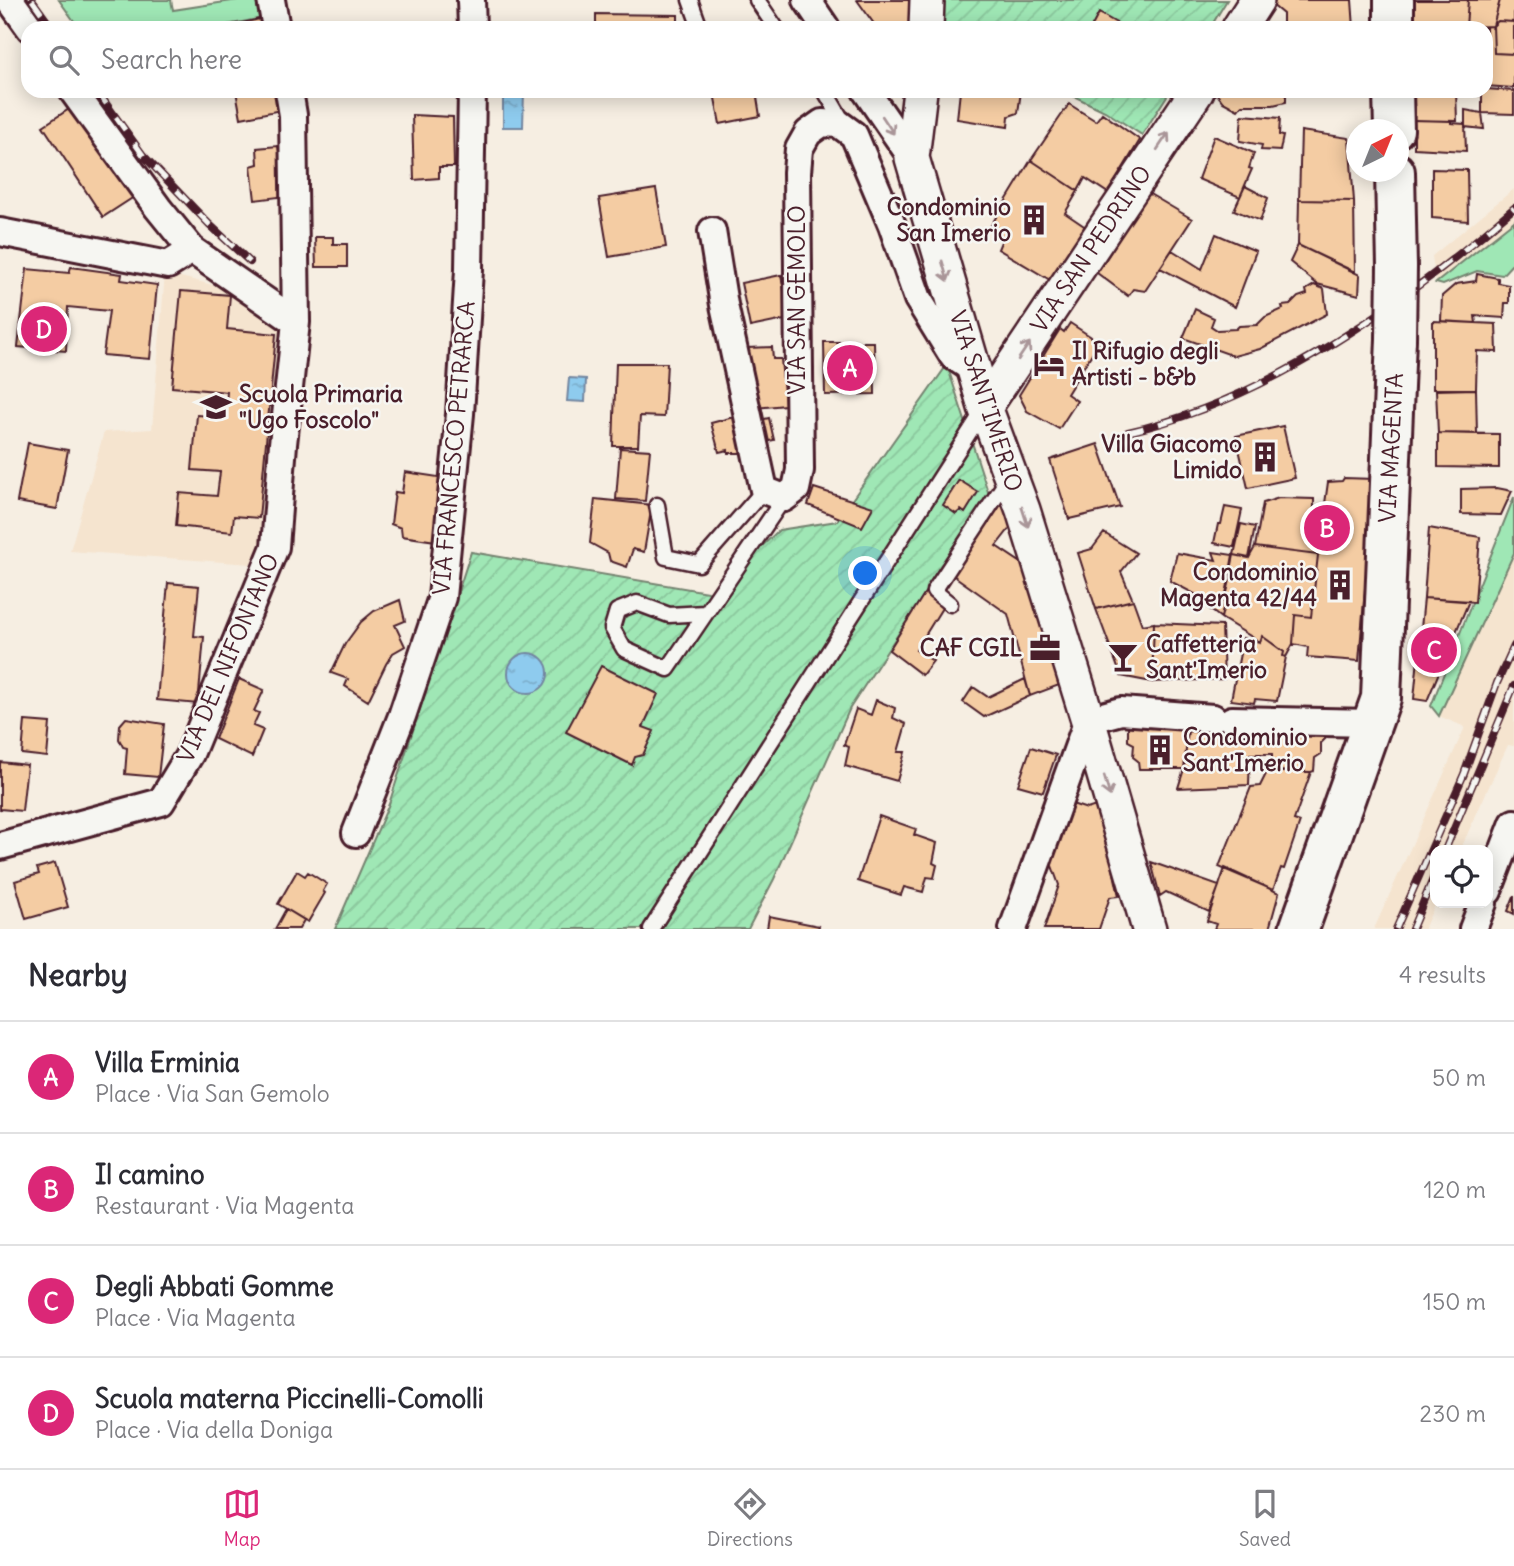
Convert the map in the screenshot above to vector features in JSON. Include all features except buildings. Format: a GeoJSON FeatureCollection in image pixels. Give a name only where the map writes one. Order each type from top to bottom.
{"type":"FeatureCollection","features":[{"type":"Feature","properties":{"kind":"main road"},"geometry":{"type":"LineString","coordinates":[[1394,0],[1394,21]]}},
{"type":"Feature","properties":{"kind":"main road"},"geometry":{"type":"LineString","coordinates":[[1393,98],[1394,119]]}},
{"type":"Feature","properties":{"kind":"main road","name":"VIA MAGENTA"},"geometry":{"type":"LineString","coordinates":[[1299,929],[1381,698],[1396,339],[1395,182]]}},
{"type":"Feature","properties":{"kind":"street"},"geometry":{"type":"LineString","coordinates":[[10,0],[25,21]]}},
{"type":"Feature","properties":{"kind":"street"},"geometry":{"type":"LineString","coordinates":[[271,0],[275,21]]}},
{"type":"Feature","properties":{"kind":"street"},"geometry":{"type":"LineString","coordinates":[[471,0],[472,21]]}},
{"type":"Feature","properties":{"kind":"street"},"geometry":{"type":"LineString","coordinates":[[807,0],[821,21]]}},
{"type":"Feature","properties":{"kind":"street"},"geometry":{"type":"LineString","coordinates":[[926,21],[928,0]]}},
{"type":"Feature","properties":{"kind":"street"},"geometry":{"type":"LineString","coordinates":[[1244,21],[1257,0]]}},
{"type":"Feature","properties":{"kind":"street"},"geometry":{"type":"LineString","coordinates":[[79,98],[158,208],[192,250],[296,322]]}},
{"type":"Feature","properties":{"kind":"street","name":"VIA DEL NIFONTANO"},"geometry":{"type":"LineString","coordinates":[[0,846],[161,802],[190,754],[275,547],[296,322],[293,115],[290,98]]}},
{"type":"Feature","properties":{"kind":"street","name":"VIA FRANCESCO PETRARCA"},"geometry":{"type":"LineString","coordinates":[[356,833],[402,716],[442,597],[459,428],[469,270],[472,98]]}},
{"type":"Feature","properties":{"kind":"street","name":"VIA SANT'IMERIO"},"geometry":{"type":"LineString","coordinates":[[871,98],[912,158],[985,407],[1023,510],[1149,929]]}},
{"type":"Feature","properties":{"kind":"street"},"geometry":{"type":"LineString","coordinates":[[912,158],[919,98]]}},
{"type":"Feature","properties":{"kind":"street","name":"VIA SAN PEDRINO"},"geometry":{"type":"LineString","coordinates":[[985,407],[1192,98]]}},
{"type":"Feature","properties":{"kind":"street","name":"VIA SAN GEMOLO"},"geometry":{"type":"LineString","coordinates":[[774,494],[796,489],[800,470],[796,227],[799,149],[808,133],[822,123],[839,124],[847,128]]}},
{"type":"Feature","properties":{"kind":"street"},"geometry":{"type":"LineString","coordinates":[[847,128],[854,135],[865,158],[918,299],[953,356],[974,370]]}},
{"type":"Feature","properties":{"kind":"street"},"geometry":{"type":"LineString","coordinates":[[712,231],[724,305],[774,494]]}},
{"type":"Feature","properties":{"kind":"street"},"geometry":{"type":"LineString","coordinates":[[0,232],[168,265],[192,250]]}},
{"type":"Feature","properties":{"kind":"street"},"geometry":{"type":"LineString","coordinates":[[1013,929],[1088,720],[1121,711],[1223,719],[1373,723]]}},
{"type":"Feature","properties":{"kind":"street"},"geometry":{"type":"LineString","coordinates":[[1493,878],[1514,823]]}},
{"type":"Feature","properties":{"kind":"street"},"geometry":{"type":"LineString","coordinates":[[1473,929],[1481,908]]}},
{"type":"Feature","properties":{"kind":"lane"},"geometry":{"type":"LineString","coordinates":[[690,0],[698,21]]}},
{"type":"Feature","properties":{"kind":"lane"},"geometry":{"type":"LineString","coordinates":[[757,0],[771,21]]}},
{"type":"Feature","properties":{"kind":"lane"},"geometry":{"type":"LineString","coordinates":[[829,98],[847,128]]}},
{"type":"Feature","properties":{"kind":"lane"},"geometry":{"type":"LineString","coordinates":[[651,929],[985,407]]}},
{"type":"Feature","properties":{"kind":"lane"},"geometry":{"type":"LineString","coordinates":[[950,604],[934,591],[1010,476]]}},
{"type":"Feature","properties":{"kind":"lane"},"geometry":{"type":"LineString","coordinates":[[657,505],[666,557],[699,564],[774,494]]}},
{"type":"Feature","properties":{"kind":"lane"},"geometry":{"type":"LineString","coordinates":[[705,613],[669,615],[637,603],[617,611],[612,628],[624,649],[668,669],[705,613],[774,494]]}},
{"type":"Feature","properties":{"kind":"shaded area"},"geometry":{"type":"Polygon","coordinates":[[[1514,189],[1514,221],[1436,283],[1432,256],[1514,189]]]}},
{"type":"Feature","properties":{"kind":"shaded area","name":"Scuola Primaria \"Ugo Foscolo\""},"geometry":{"type":"Polygon","coordinates":[[[165,273],[229,289],[283,325],[269,526],[251,564],[70,551],[104,432],[152,429],[165,273]]]}},
{"type":"Feature","properties":{"kind":"shaded area"},"geometry":{"type":"Polygon","coordinates":[[[1514,553],[1514,746],[1508,745],[1462,845],[1430,845],[1430,908],[1434,908],[1424,929],[1374,929],[1465,727],[1439,716],[1514,553]]]}},
{"type":"Feature","properties":{"kind":"green space"},"geometry":{"type":"Polygon","coordinates":[[[59,0],[171,0],[173,10],[238,0],[261,0],[263,18],[247,21],[74,21],[59,0]]]}},
{"type":"Feature","properties":{"kind":"green space"},"geometry":{"type":"Polygon","coordinates":[[[943,0],[1227,0],[1214,21],[940,21],[943,0]]]}},
{"type":"Feature","properties":{"kind":"green space"},"geometry":{"type":"Polygon","coordinates":[[[1078,98],[1166,98],[1142,135],[1105,111],[1078,98]]]}},
{"type":"Feature","properties":{"kind":"green space"},"geometry":{"type":"Polygon","coordinates":[[[1514,221],[1514,262],[1502,275],[1477,271],[1443,285],[1436,283],[1514,221]]]}},
{"type":"Feature","properties":{"kind":"green space"},"geometry":{"type":"Polygon","coordinates":[[[947,365],[989,495],[850,708],[774,879],[748,929],[335,929],[389,804],[471,552],[713,593],[779,530],[837,521],[947,365]]]}},
{"type":"Feature","properties":{"kind":"green space"},"geometry":{"type":"Polygon","coordinates":[[[1514,497],[1514,553],[1439,716],[1431,706],[1514,497]]]}},
{"type":"Feature","properties":{"kind":"water"},"geometry":{"type":"Polygon","coordinates":[[[503,98],[524,98],[523,127],[503,127],[503,98]]]}},
{"type":"Feature","properties":{"kind":"water"},"geometry":{"type":"Polygon","coordinates":[[[569,378],[586,379],[585,402],[567,401],[569,378]]]}},
{"type":"Feature","properties":{"kind":"water"},"geometry":{"type":"Polygon","coordinates":[[[528,653],[536,654],[542,659],[547,665],[547,681],[542,687],[536,692],[528,693],[520,692],[514,687],[509,681],[508,673],[509,665],[514,659],[520,654],[528,653]]]}},
{"type":"Feature","properties":{"kind":"railway"},"geometry":{"type":"LineString","coordinates":[[32,0],[47,21]]}},
{"type":"Feature","properties":{"kind":"railway"},"geometry":{"type":"LineString","coordinates":[[102,98],[143,155],[209,224],[250,262]]}},
{"type":"Feature","properties":{"kind":"railway"},"geometry":{"type":"LineString","coordinates":[[1128,432],[1180,417],[1232,397],[1333,343],[1429,278],[1514,208]]}},
{"type":"Feature","properties":{"kind":"railway"},"geometry":{"type":"LineString","coordinates":[[1396,929],[1464,774],[1497,683],[1514,646]]}},
{"type":"Feature","properties":{"kind":"railway"},"geometry":{"type":"LineString","coordinates":[[1447,845],[1514,686]]}},
{"type":"Feature","properties":{"kind":"railway"},"geometry":{"type":"LineString","coordinates":[[1412,929],[1430,886]]}},
{"type":"Feature","properties":{"kind":"place","name":"Condominio San Imerio"},"geometry":{"type":"Point","coordinates":[1034,220]}},
{"type":"Feature","properties":{"kind":"place","name":"Scuola materna Piccinelli-Comolli"},"geometry":{"type":"Point","coordinates":[44,329]}},
{"type":"Feature","properties":{"kind":"place","name":"Il Rifugio degli Artisti - b&b"},"geometry":{"type":"Point","coordinates":[1049,364]}},
{"type":"Feature","properties":{"kind":"place","name":"Villa Erminia"},"geometry":{"type":"Point","coordinates":[850,368]}},
{"type":"Feature","properties":{"kind":"place","name":"Scuola Primaria \"Ugo Foscolo\""},"geometry":{"type":"Point","coordinates":[216,407]}},
{"type":"Feature","properties":{"kind":"place","name":"Villa Giacomo Limido"},"geometry":{"type":"Point","coordinates":[1265,457]}},
{"type":"Feature","properties":{"kind":"place","name":"Il camino"},"geometry":{"type":"Point","coordinates":[1327,528]}},
{"type":"Feature","properties":{"kind":"place","name":"Condominio Magenta 42/44"},"geometry":{"type":"Point","coordinates":[1340,585]}},
{"type":"Feature","properties":{"kind":"place","name":"CAF CGIL"},"geometry":{"type":"Point","coordinates":[1045,648]}},
{"type":"Feature","properties":{"kind":"place","name":"Degli Abbati Gomme"},"geometry":{"type":"Point","coordinates":[1434,650]}},
{"type":"Feature","properties":{"kind":"place","name":"Caffetteria Sant'Imerio"},"geometry":{"type":"Point","coordinates":[1123,657]}},
{"type":"Feature","properties":{"kind":"place","name":"Condominio Sant'Imerio"},"geometry":{"type":"Point","coordinates":[1160,750]}}]}
